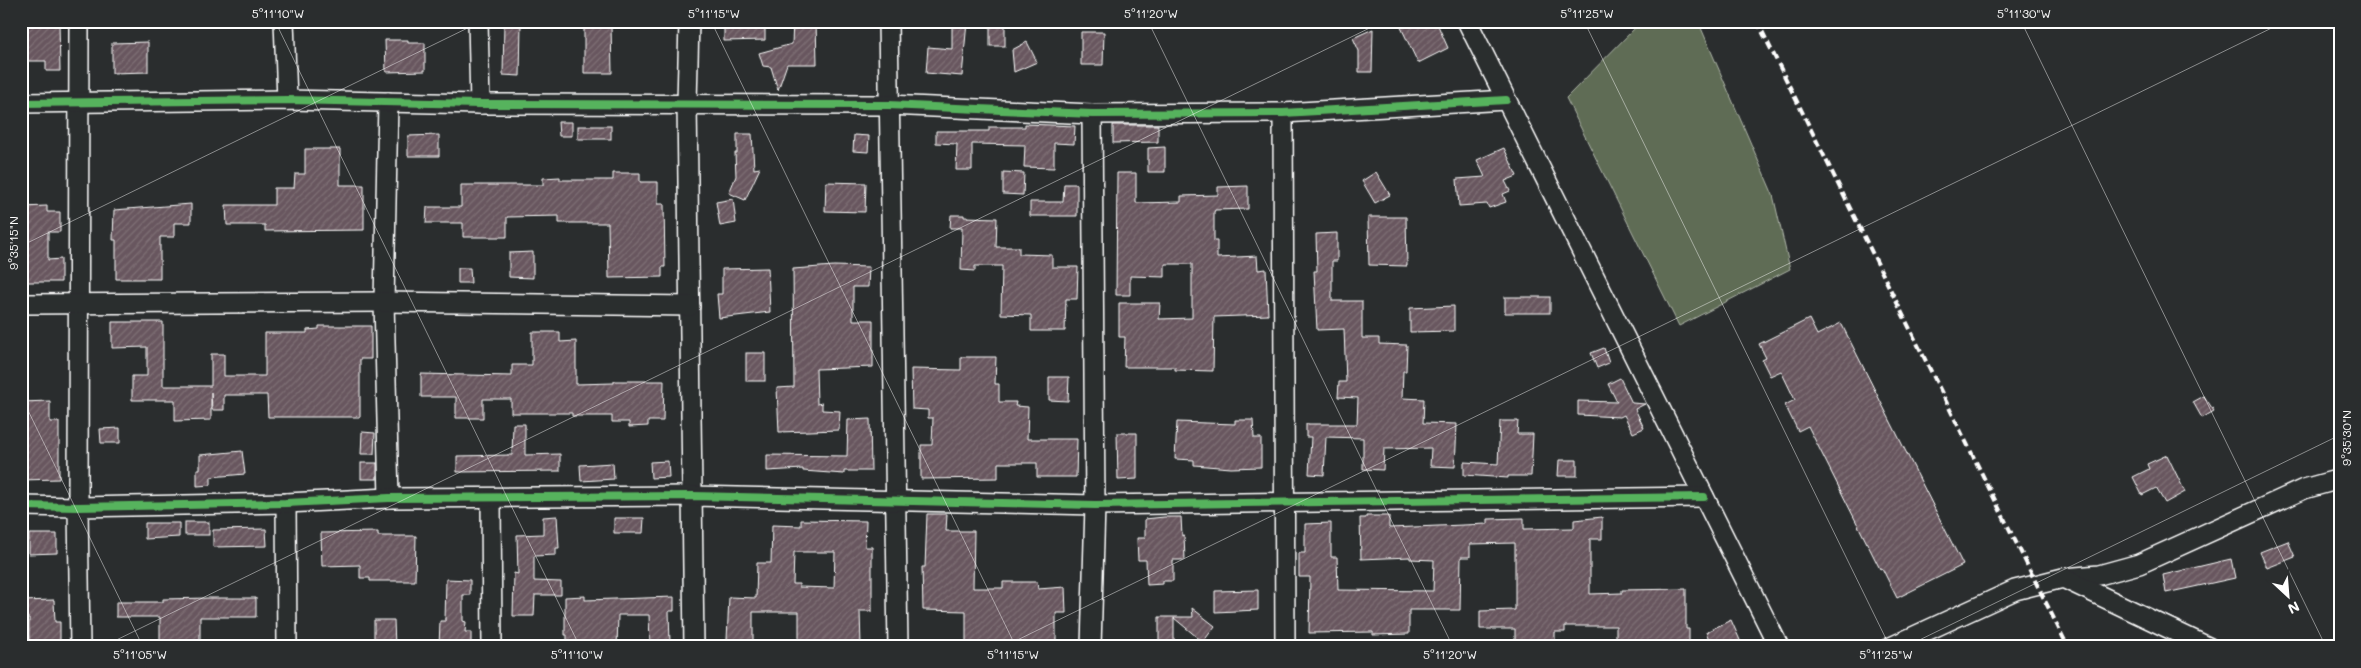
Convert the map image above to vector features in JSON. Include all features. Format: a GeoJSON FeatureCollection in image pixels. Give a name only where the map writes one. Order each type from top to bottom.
{"type":"FeatureCollection","features":[{"type":"Feature","properties":{"kind":"street"},"geometry":{"type":"LineString","coordinates":[[79,21],[78,506],[80,647]]}},
{"type":"Feature","properties":{"kind":"street"},"geometry":{"type":"LineString","coordinates":[[284,21],[287,100]]}},
{"type":"Feature","properties":{"kind":"street"},"geometry":{"type":"LineString","coordinates":[[478,21],[480,104]]}},
{"type":"Feature","properties":{"kind":"street"},"geometry":{"type":"LineString","coordinates":[[689,21],[687,103],[694,496],[694,647]]}},
{"type":"Feature","properties":{"kind":"street"},"geometry":{"type":"LineString","coordinates":[[888,21],[898,647]]}},
{"type":"Feature","properties":{"kind":"street"},"geometry":{"type":"LineString","coordinates":[[1467,21],[1779,647]]}},
{"type":"Feature","properties":{"kind":"street"},"geometry":{"type":"LineString","coordinates":[[21,103],[287,100],[480,104],[687,103],[888,105],[1092,114],[1283,113],[1506,100]]}},
{"type":"Feature","properties":{"kind":"street"},"geometry":{"type":"LineString","coordinates":[[388,102],[384,302],[389,498]]}},
{"type":"Feature","properties":{"kind":"street"},"geometry":{"type":"LineString","coordinates":[[1283,113],[1285,647]]}},
{"type":"Feature","properties":{"kind":"street"},"geometry":{"type":"LineString","coordinates":[[1091,647],[1095,505],[1092,114]]}},
{"type":"Feature","properties":{"kind":"street"},"geometry":{"type":"LineString","coordinates":[[21,304],[384,302],[690,306]]}},
{"type":"Feature","properties":{"kind":"street"},"geometry":{"type":"LineString","coordinates":[[1891,647],[2015,590],[2063,578],[2099,575],[2139,564],[2304,489],[2340,479]]}},
{"type":"Feature","properties":{"kind":"street"},"geometry":{"type":"LineString","coordinates":[[21,506],[286,503],[389,498],[491,499],[694,496],[1095,505],[1704,497]]}},
{"type":"Feature","properties":{"kind":"street"},"geometry":{"type":"LineString","coordinates":[[491,499],[492,647]]}},
{"type":"Feature","properties":{"kind":"street"},"geometry":{"type":"LineString","coordinates":[[286,503],[287,647]]}},
{"type":"Feature","properties":{"kind":"street"},"geometry":{"type":"LineString","coordinates":[[2063,578],[2208,647]]}},
{"type":"Feature","properties":{"kind":"green space"},"geometry":{"type":"Polygon","coordinates":[[[1642,21],[1698,21],[1773,195],[1790,269],[1679,326],[1566,98],[1642,21]]]}},
{"type":"Feature","properties":{"kind":"building"},"geometry":{"type":"Polygon","coordinates":[[[584,21],[601,21],[602,26],[611,26],[612,73],[584,73],[584,21]]]}},
{"type":"Feature","properties":{"kind":"building"},"geometry":{"type":"Polygon","coordinates":[[[793,21],[816,21],[817,64],[787,64],[778,90],[771,67],[763,66],[759,53],[792,44],[793,21]]]}},
{"type":"Feature","properties":{"kind":"building"},"geometry":{"type":"Polygon","coordinates":[[[1398,21],[1436,21],[1448,48],[1418,63],[1398,21]]]}},
{"type":"Feature","properties":{"kind":"building"},"geometry":{"type":"Polygon","coordinates":[[[952,22],[967,22],[962,76],[926,73],[928,47],[952,49],[952,22]]]}},
{"type":"Feature","properties":{"kind":"building"},"geometry":{"type":"Polygon","coordinates":[[[59,23],[60,71],[46,71],[46,61],[21,61],[21,24],[59,23]]]}},
{"type":"Feature","properties":{"kind":"building"},"geometry":{"type":"Polygon","coordinates":[[[504,23],[521,23],[520,76],[503,75],[504,23]]]}},
{"type":"Feature","properties":{"kind":"building"},"geometry":{"type":"Polygon","coordinates":[[[765,24],[765,40],[724,41],[724,25],[765,24]]]}},
{"type":"Feature","properties":{"kind":"building"},"geometry":{"type":"Polygon","coordinates":[[[990,24],[1005,24],[1005,46],[990,46],[990,24]]]}},
{"type":"Feature","properties":{"kind":"building"},"geometry":{"type":"Polygon","coordinates":[[[1373,29],[1372,72],[1359,72],[1359,51],[1353,38],[1373,29]]]}},
{"type":"Feature","properties":{"kind":"building"},"geometry":{"type":"Polygon","coordinates":[[[1081,32],[1104,32],[1103,65],[1081,65],[1081,32]]]}},
{"type":"Feature","properties":{"kind":"building"},"geometry":{"type":"Polygon","coordinates":[[[385,40],[408,40],[408,43],[425,43],[425,71],[386,72],[385,40]]]}},
{"type":"Feature","properties":{"kind":"building"},"geometry":{"type":"Polygon","coordinates":[[[148,42],[148,72],[112,73],[112,43],[148,42]]]}},
{"type":"Feature","properties":{"kind":"building"},"geometry":{"type":"Polygon","coordinates":[[[1027,42],[1037,62],[1014,72],[1012,50],[1027,42]]]}},
{"type":"Feature","properties":{"kind":"building"},"geometry":{"type":"Polygon","coordinates":[[[558,122],[572,122],[572,136],[559,136],[558,122]]]}},
{"type":"Feature","properties":{"kind":"building"},"geometry":{"type":"Polygon","coordinates":[[[1025,124],[1075,126],[1074,144],[1054,143],[1054,168],[1024,167],[1025,145],[972,144],[972,170],[956,170],[957,144],[936,143],[936,131],[989,131],[989,127],[1025,127],[1025,124]]]}},
{"type":"Feature","properties":{"kind":"building"},"geometry":{"type":"Polygon","coordinates":[[[1113,125],[1158,125],[1158,142],[1113,143],[1113,125]]]}},
{"type":"Feature","properties":{"kind":"building"},"geometry":{"type":"Polygon","coordinates":[[[578,126],[611,126],[611,139],[578,139],[578,126]]]}},
{"type":"Feature","properties":{"kind":"building"},"geometry":{"type":"Polygon","coordinates":[[[737,134],[752,134],[754,169],[760,168],[745,200],[729,193],[736,176],[735,153],[737,153],[737,134]]]}},
{"type":"Feature","properties":{"kind":"building"},"geometry":{"type":"Polygon","coordinates":[[[439,135],[439,156],[408,156],[408,136],[439,135]]]}},
{"type":"Feature","properties":{"kind":"building"},"geometry":{"type":"Polygon","coordinates":[[[854,135],[869,136],[868,152],[853,151],[854,135]]]}},
{"type":"Feature","properties":{"kind":"building"},"geometry":{"type":"Polygon","coordinates":[[[1165,147],[1165,172],[1148,172],[1148,148],[1165,147]]]}},
{"type":"Feature","properties":{"kind":"building"},"geometry":{"type":"Polygon","coordinates":[[[1504,148],[1517,176],[1505,181],[1510,191],[1503,194],[1506,202],[1489,208],[1487,204],[1459,206],[1457,179],[1485,177],[1477,160],[1504,148]]]}},
{"type":"Feature","properties":{"kind":"building"},"geometry":{"type":"Polygon","coordinates":[[[305,149],[340,149],[340,185],[364,185],[364,230],[265,231],[265,225],[227,225],[226,205],[274,205],[274,188],[294,188],[295,174],[305,174],[305,149]]]}},
{"type":"Feature","properties":{"kind":"building"},"geometry":{"type":"Polygon","coordinates":[[[1003,172],[1024,173],[1023,195],[1003,194],[1003,172]]]}},
{"type":"Feature","properties":{"kind":"building"},"geometry":{"type":"Polygon","coordinates":[[[1376,172],[1390,195],[1375,203],[1362,181],[1376,172]]]}},
{"type":"Feature","properties":{"kind":"building"},"geometry":{"type":"Polygon","coordinates":[[[613,173],[640,173],[640,182],[658,182],[658,204],[664,204],[665,267],[662,267],[662,277],[609,278],[608,223],[559,223],[559,216],[507,217],[507,237],[463,237],[463,223],[426,223],[427,207],[461,207],[461,185],[543,185],[543,178],[560,177],[560,180],[613,180],[613,173]]]}},
{"type":"Feature","properties":{"kind":"building"},"geometry":{"type":"Polygon","coordinates":[[[1117,173],[1136,173],[1136,203],[1181,202],[1181,196],[1218,195],[1218,187],[1248,186],[1248,209],[1215,210],[1214,241],[1217,241],[1217,258],[1257,256],[1258,270],[1266,269],[1268,315],[1214,317],[1213,371],[1175,370],[1175,367],[1124,367],[1125,337],[1119,337],[1119,303],[1160,303],[1159,319],[1192,318],[1192,264],[1165,264],[1165,277],[1130,276],[1130,295],[1116,295],[1117,173]]]}},
{"type":"Feature","properties":{"kind":"building"},"geometry":{"type":"Polygon","coordinates":[[[826,182],[866,183],[865,212],[825,211],[826,182]]]}},
{"type":"Feature","properties":{"kind":"building"},"geometry":{"type":"Polygon","coordinates":[[[1064,184],[1077,184],[1077,216],[1030,216],[1030,202],[1063,202],[1064,184]]]}},
{"type":"Feature","properties":{"kind":"building"},"geometry":{"type":"Polygon","coordinates":[[[733,199],[736,223],[720,226],[716,202],[733,199]]]}},
{"type":"Feature","properties":{"kind":"building"},"geometry":{"type":"Polygon","coordinates":[[[191,204],[191,223],[174,223],[174,237],[160,237],[160,279],[116,279],[116,240],[113,240],[114,210],[191,204]]]}},
{"type":"Feature","properties":{"kind":"building"},"geometry":{"type":"Polygon","coordinates":[[[47,206],[47,212],[60,212],[60,232],[48,232],[48,260],[61,259],[61,282],[21,282],[21,207],[47,206]]]}},
{"type":"Feature","properties":{"kind":"building"},"geometry":{"type":"Polygon","coordinates":[[[951,215],[997,218],[996,247],[1019,247],[1019,254],[1052,255],[1052,267],[1078,267],[1077,299],[1066,299],[1065,331],[1031,331],[1031,315],[1001,314],[1002,266],[975,266],[975,271],[961,270],[962,228],[950,228],[951,215]]]}},
{"type":"Feature","properties":{"kind":"building"},"geometry":{"type":"Polygon","coordinates":[[[1368,217],[1406,217],[1407,266],[1369,265],[1368,217]]]}},
{"type":"Feature","properties":{"kind":"building"},"geometry":{"type":"Polygon","coordinates":[[[1337,233],[1337,261],[1332,261],[1332,301],[1362,301],[1362,338],[1379,338],[1379,344],[1407,345],[1406,371],[1403,371],[1402,398],[1424,399],[1423,423],[1457,424],[1455,467],[1430,466],[1431,448],[1384,449],[1383,470],[1363,469],[1363,438],[1326,437],[1324,475],[1309,474],[1311,437],[1306,437],[1306,424],[1357,424],[1358,398],[1338,397],[1339,382],[1346,382],[1344,329],[1317,330],[1314,271],[1317,271],[1316,234],[1337,233]]]}},
{"type":"Feature","properties":{"kind":"building"},"geometry":{"type":"Polygon","coordinates":[[[533,252],[533,278],[509,277],[509,253],[533,252]]]}},
{"type":"Feature","properties":{"kind":"building"},"geometry":{"type":"Polygon","coordinates":[[[834,266],[869,267],[868,287],[853,287],[853,320],[873,320],[873,367],[816,369],[817,404],[822,403],[822,410],[840,411],[839,430],[779,432],[777,388],[794,387],[793,269],[834,266]]]}},
{"type":"Feature","properties":{"kind":"building"},"geometry":{"type":"Polygon","coordinates":[[[458,268],[470,268],[471,283],[458,283],[458,268]]]}},
{"type":"Feature","properties":{"kind":"building"},"geometry":{"type":"Polygon","coordinates":[[[768,268],[770,312],[719,318],[717,294],[722,294],[722,269],[768,268]]]}},
{"type":"Feature","properties":{"kind":"building"},"geometry":{"type":"Polygon","coordinates":[[[1505,297],[1550,297],[1550,313],[1505,313],[1505,297]]]}},
{"type":"Feature","properties":{"kind":"building"},"geometry":{"type":"Polygon","coordinates":[[[1454,306],[1454,331],[1410,332],[1410,308],[1454,306]]]}},
{"type":"Feature","properties":{"kind":"building"},"geometry":{"type":"Polygon","coordinates":[[[1809,319],[1817,335],[1841,323],[1963,565],[1897,598],[1882,568],[1880,569],[1808,426],[1798,431],[1785,405],[1795,400],[1781,371],[1770,376],[1762,360],[1766,358],[1759,344],[1809,319]]]}},
{"type":"Feature","properties":{"kind":"building"},"geometry":{"type":"Polygon","coordinates":[[[112,322],[163,322],[163,386],[211,386],[211,354],[224,354],[224,376],[265,376],[265,333],[307,333],[307,330],[319,329],[319,326],[371,326],[371,359],[360,359],[360,417],[268,417],[267,395],[224,395],[224,410],[212,410],[211,392],[211,420],[175,421],[175,400],[132,400],[132,376],[147,376],[147,347],[112,348],[112,322]]]}},
{"type":"Feature","properties":{"kind":"building"},"geometry":{"type":"Polygon","coordinates":[[[532,332],[560,332],[560,342],[576,341],[576,384],[614,383],[614,381],[664,381],[663,421],[648,421],[648,426],[629,427],[629,422],[612,422],[612,416],[572,416],[572,413],[511,413],[511,399],[483,399],[483,418],[456,418],[456,397],[421,397],[421,374],[512,376],[512,365],[532,365],[532,332]]]}},
{"type":"Feature","properties":{"kind":"building"},"geometry":{"type":"Polygon","coordinates":[[[1604,348],[1609,363],[1597,368],[1591,353],[1604,348]]]}},
{"type":"Feature","properties":{"kind":"building"},"geometry":{"type":"Polygon","coordinates":[[[746,353],[765,353],[765,381],[746,381],[746,353]]]}},
{"type":"Feature","properties":{"kind":"building"},"geometry":{"type":"Polygon","coordinates":[[[961,357],[996,357],[995,384],[999,384],[999,402],[1016,402],[1015,406],[1028,407],[1027,439],[1077,439],[1076,477],[1037,477],[1037,463],[998,463],[998,478],[921,479],[921,445],[932,445],[933,418],[928,418],[928,410],[912,409],[911,369],[961,370],[961,357]]]}},
{"type":"Feature","properties":{"kind":"building"},"geometry":{"type":"Polygon","coordinates":[[[1049,377],[1069,377],[1068,401],[1049,400],[1049,377]]]}},
{"type":"Feature","properties":{"kind":"building"},"geometry":{"type":"Polygon","coordinates":[[[1620,378],[1632,403],[1645,404],[1635,409],[1644,428],[1633,433],[1624,415],[1620,417],[1578,415],[1578,401],[1617,402],[1608,384],[1620,378]]]}},
{"type":"Feature","properties":{"kind":"building"},"geometry":{"type":"Polygon","coordinates":[[[2204,396],[2214,411],[2202,418],[2193,402],[2204,396]]]}},
{"type":"Feature","properties":{"kind":"building"},"geometry":{"type":"Polygon","coordinates":[[[50,401],[50,422],[59,422],[59,479],[21,480],[21,402],[50,401]]]}},
{"type":"Feature","properties":{"kind":"building"},"geometry":{"type":"Polygon","coordinates":[[[870,419],[871,471],[844,471],[844,474],[803,471],[803,469],[767,471],[767,455],[847,456],[848,420],[870,419]]]}},
{"type":"Feature","properties":{"kind":"building"},"geometry":{"type":"Polygon","coordinates":[[[1235,420],[1253,420],[1254,438],[1261,438],[1261,467],[1231,468],[1194,465],[1194,460],[1175,459],[1177,422],[1235,424],[1235,420]]]}},
{"type":"Feature","properties":{"kind":"building"},"geometry":{"type":"Polygon","coordinates":[[[1500,421],[1518,421],[1517,434],[1533,434],[1531,476],[1508,476],[1508,478],[1464,475],[1464,462],[1498,464],[1500,421]]]}},
{"type":"Feature","properties":{"kind":"building"},"geometry":{"type":"Polygon","coordinates":[[[513,424],[525,424],[525,455],[560,454],[560,471],[457,472],[457,456],[512,455],[513,424]]]}},
{"type":"Feature","properties":{"kind":"building"},"geometry":{"type":"Polygon","coordinates":[[[120,428],[120,443],[101,443],[100,429],[120,428]]]}},
{"type":"Feature","properties":{"kind":"building"},"geometry":{"type":"Polygon","coordinates":[[[362,432],[375,433],[374,454],[361,454],[362,432]]]}},
{"type":"Feature","properties":{"kind":"building"},"geometry":{"type":"Polygon","coordinates":[[[1117,433],[1137,433],[1137,479],[1118,480],[1117,433]]]}},
{"type":"Feature","properties":{"kind":"building"},"geometry":{"type":"Polygon","coordinates":[[[242,451],[245,474],[211,477],[211,485],[197,486],[197,469],[200,469],[200,455],[242,451]]]}},
{"type":"Feature","properties":{"kind":"building"},"geometry":{"type":"Polygon","coordinates":[[[2167,455],[2185,492],[2165,503],[2156,488],[2142,495],[2133,477],[2149,469],[2147,464],[2167,455]]]}},
{"type":"Feature","properties":{"kind":"building"},"geometry":{"type":"Polygon","coordinates":[[[1559,460],[1577,460],[1577,476],[1558,476],[1559,460]]]}},
{"type":"Feature","properties":{"kind":"building"},"geometry":{"type":"Polygon","coordinates":[[[668,461],[669,477],[651,478],[650,462],[668,461]]]}},
{"type":"Feature","properties":{"kind":"building"},"geometry":{"type":"Polygon","coordinates":[[[361,463],[377,463],[377,479],[361,479],[361,463]]]}},
{"type":"Feature","properties":{"kind":"building"},"geometry":{"type":"Polygon","coordinates":[[[613,463],[614,479],[581,481],[580,465],[613,463]]]}},
{"type":"Feature","properties":{"kind":"building"},"geometry":{"type":"Polygon","coordinates":[[[927,514],[947,514],[946,531],[974,531],[973,588],[1003,588],[1003,582],[1037,582],[1038,589],[1065,587],[1066,613],[1056,613],[1056,646],[966,647],[966,611],[923,610],[922,567],[925,567],[927,514]]]}},
{"type":"Feature","properties":{"kind":"building"},"geometry":{"type":"Polygon","coordinates":[[[557,516],[559,548],[556,548],[556,555],[534,556],[534,581],[561,582],[561,595],[535,595],[534,616],[513,616],[514,573],[518,574],[517,535],[543,534],[543,517],[557,516]]]}},
{"type":"Feature","properties":{"kind":"building"},"geometry":{"type":"Polygon","coordinates":[[[1366,516],[1389,516],[1389,528],[1488,524],[1488,519],[1524,518],[1524,529],[1574,528],[1574,520],[1602,517],[1602,539],[1590,539],[1590,594],[1622,593],[1622,590],[1686,589],[1686,629],[1689,629],[1689,647],[1616,647],[1616,626],[1565,626],[1565,632],[1555,632],[1555,642],[1528,642],[1528,647],[1515,647],[1515,629],[1480,629],[1480,611],[1515,610],[1515,543],[1470,544],[1470,557],[1461,557],[1460,610],[1409,610],[1409,634],[1373,635],[1373,632],[1309,633],[1310,577],[1299,577],[1299,553],[1305,553],[1305,524],[1331,523],[1331,557],[1337,557],[1338,590],[1433,591],[1434,560],[1410,559],[1410,557],[1361,559],[1360,518],[1366,518],[1366,516]]]}},
{"type":"Feature","properties":{"kind":"building"},"geometry":{"type":"Polygon","coordinates":[[[1181,517],[1185,560],[1173,560],[1173,581],[1163,581],[1163,584],[1147,585],[1146,560],[1138,560],[1137,538],[1145,538],[1145,519],[1181,517]]]}},
{"type":"Feature","properties":{"kind":"building"},"geometry":{"type":"Polygon","coordinates":[[[614,518],[644,518],[643,533],[614,533],[614,518]]]}},
{"type":"Feature","properties":{"kind":"building"},"geometry":{"type":"Polygon","coordinates":[[[801,520],[866,521],[865,547],[872,547],[872,611],[860,611],[861,647],[799,647],[799,612],[753,612],[753,641],[727,640],[729,597],[756,598],[757,563],[771,563],[772,525],[801,526],[801,520]],[[794,552],[793,584],[799,584],[799,587],[834,588],[835,552],[794,552]]]}},
{"type":"Feature","properties":{"kind":"building"},"geometry":{"type":"Polygon","coordinates":[[[185,522],[209,522],[209,535],[185,535],[185,522]]]}},
{"type":"Feature","properties":{"kind":"building"},"geometry":{"type":"Polygon","coordinates":[[[145,523],[179,523],[179,537],[145,539],[145,523]]]}},
{"type":"Feature","properties":{"kind":"building"},"geometry":{"type":"Polygon","coordinates":[[[266,529],[267,546],[213,547],[213,530],[266,529]]]}},
{"type":"Feature","properties":{"kind":"building"},"geometry":{"type":"Polygon","coordinates":[[[378,532],[378,536],[416,536],[415,581],[370,581],[370,578],[360,578],[360,565],[322,566],[321,533],[378,532]]]}},
{"type":"Feature","properties":{"kind":"building"},"geometry":{"type":"Polygon","coordinates":[[[29,534],[57,534],[57,553],[29,554],[29,534]]]}},
{"type":"Feature","properties":{"kind":"building"},"geometry":{"type":"Polygon","coordinates":[[[2288,541],[2295,557],[2267,568],[2260,552],[2288,541]]]}},
{"type":"Feature","properties":{"kind":"building"},"geometry":{"type":"Polygon","coordinates":[[[2231,559],[2235,578],[2166,593],[2163,575],[2231,559]]]}},
{"type":"Feature","properties":{"kind":"building"},"geometry":{"type":"Polygon","coordinates":[[[446,579],[470,580],[470,595],[463,595],[463,621],[466,622],[465,632],[471,632],[471,647],[439,647],[440,621],[445,621],[446,579]]]}},
{"type":"Feature","properties":{"kind":"building"},"geometry":{"type":"Polygon","coordinates":[[[1258,590],[1258,610],[1215,612],[1215,591],[1258,590]]]}},
{"type":"Feature","properties":{"kind":"building"},"geometry":{"type":"Polygon","coordinates":[[[585,596],[585,600],[674,597],[674,611],[669,611],[670,644],[650,645],[649,615],[618,615],[617,647],[567,647],[567,635],[565,635],[565,597],[585,596]]]}},
{"type":"Feature","properties":{"kind":"building"},"geometry":{"type":"Polygon","coordinates":[[[256,598],[256,617],[200,617],[200,640],[184,640],[184,647],[160,647],[160,617],[116,617],[116,602],[163,602],[163,599],[256,598]]]}},
{"type":"Feature","properties":{"kind":"building"},"geometry":{"type":"Polygon","coordinates":[[[54,600],[55,622],[60,622],[60,641],[49,642],[49,647],[29,647],[29,618],[21,618],[21,601],[54,600]]]}},
{"type":"Feature","properties":{"kind":"building"},"geometry":{"type":"Polygon","coordinates":[[[1192,608],[1215,626],[1203,642],[1174,618],[1174,642],[1159,642],[1159,617],[1193,617],[1192,608]]]}},
{"type":"Feature","properties":{"kind":"building"},"geometry":{"type":"Polygon","coordinates":[[[374,620],[394,620],[395,647],[374,647],[374,620]]]}},
{"type":"Feature","properties":{"kind":"building"},"geometry":{"type":"Polygon","coordinates":[[[1731,620],[1743,647],[1712,647],[1706,632],[1731,620]]]}},
{"type":"Feature","properties":{"kind":"railway"},"geometry":{"type":"LineString","coordinates":[[1757,21],[2068,647]]}},
{"type":"Feature","properties":{"kind":"cycle path"},"geometry":{"type":"LineString","coordinates":[[21,103],[287,100],[480,104],[888,105],[1092,114],[1283,113],[1506,100]]}},
{"type":"Feature","properties":{"kind":"cycle path"},"geometry":{"type":"LineString","coordinates":[[21,506],[78,507],[286,503],[389,498],[693,496],[1095,505],[1704,497]]}}]}
